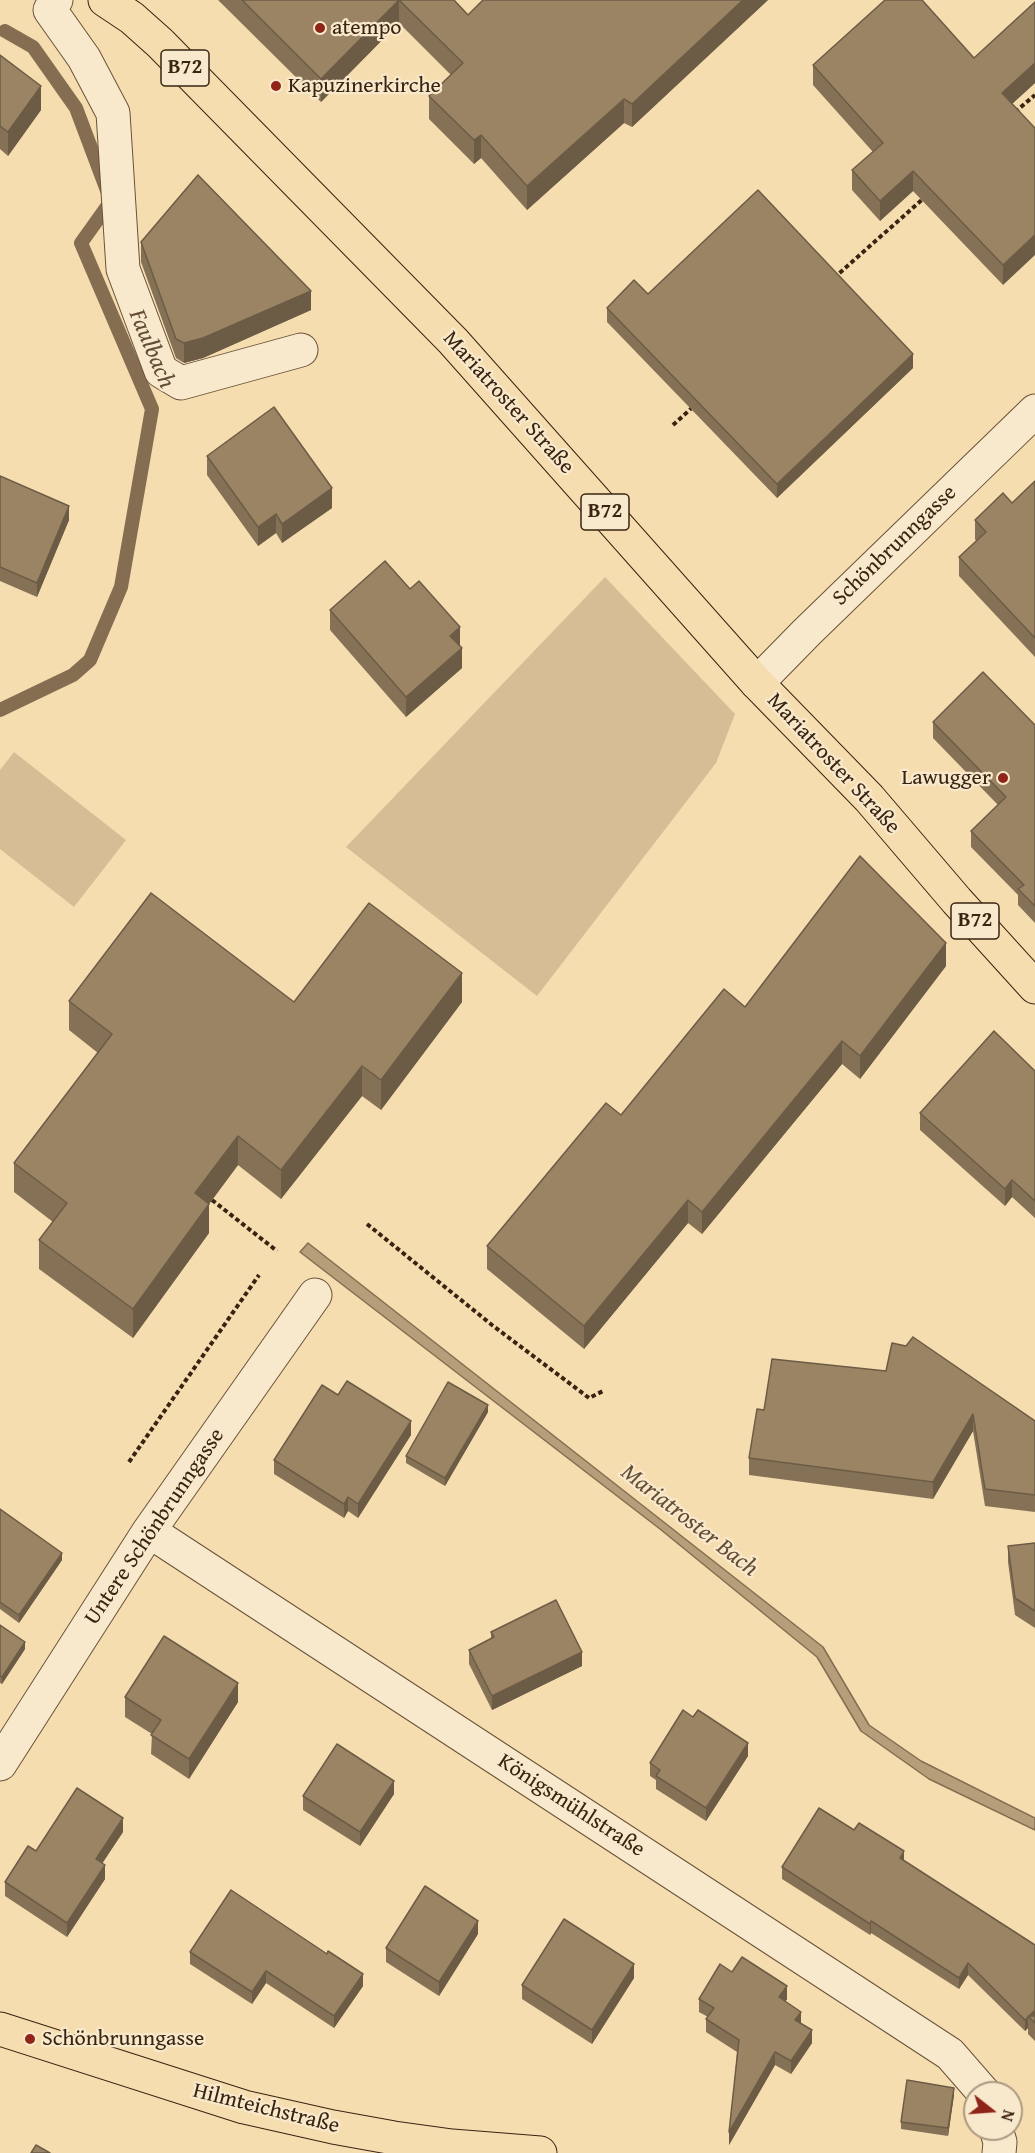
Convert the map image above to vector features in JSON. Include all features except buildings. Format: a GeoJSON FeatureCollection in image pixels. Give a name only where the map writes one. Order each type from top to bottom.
{"type":"FeatureCollection","features":[{"type":"Feature","properties":{"kind":"main road","name":"Mariatroster Straße"},"geometry":{"type":"LineString","coordinates":[[105,0],[132,18],[160,43],[453,341],[757,683],[869,798],[957,901],[1035,987]]}},
{"type":"Feature","properties":{"kind":"main road","name":"Hilmteichstraße"},"geometry":{"type":"LineString","coordinates":[[0,2029],[244,2107],[333,2127],[451,2149],[540,2153]]}},
{"type":"Feature","properties":{"kind":"street"},"geometry":{"type":"LineString","coordinates":[[56,0],[50,10],[84,58],[113,113],[123,269],[161,371],[181,383],[301,350]]}},
{"type":"Feature","properties":{"kind":"street","name":"Schönbrunngasse"},"geometry":{"type":"LineString","coordinates":[[757,683],[1035,411]]}},
{"type":"Feature","properties":{"kind":"street","name":"Untere Schönbrunngasse"},"geometry":{"type":"LineString","coordinates":[[0,1764],[149,1531],[315,1295]]}},
{"type":"Feature","properties":{"kind":"street","name":"Königsmühlstraße"},"geometry":{"type":"LineString","coordinates":[[149,1531],[950,2054],[974,2081]]}},
{"type":"Feature","properties":{"kind":"path"},"geometry":{"type":"LineString","coordinates":[[1015,112],[1035,94]]}},
{"type":"Feature","properties":{"kind":"path"},"geometry":{"type":"LineString","coordinates":[[830,282],[930,192]]}},
{"type":"Feature","properties":{"kind":"path"},"geometry":{"type":"LineString","coordinates":[[673,425],[699,402]]}},
{"type":"Feature","properties":{"kind":"path"},"geometry":{"type":"LineString","coordinates":[[212,1200],[277,1251]]}},
{"type":"Feature","properties":{"kind":"path"},"geometry":{"type":"LineString","coordinates":[[367,1224],[492,1325],[589,1398],[605,1390]]}},
{"type":"Feature","properties":{"kind":"path"},"geometry":{"type":"LineString","coordinates":[[129,1462],[259,1275]]}},
{"type":"Feature","properties":{"kind":"shaded area"},"geometry":{"type":"Polygon","coordinates":[[[605,577],[735,714],[716,763],[537,996],[346,847],[605,577]]]}},
{"type":"Feature","properties":{"kind":"shaded area"},"geometry":{"type":"Polygon","coordinates":[[[14,752],[126,840],[74,907],[0,849],[0,770],[14,752]]]}},
{"type":"Feature","properties":{"kind":"shaded area","name":"Mariatroster Bach"},"geometry":{"type":"Polygon","coordinates":[[[308,1243],[823,1647],[869,1725],[921,1761],[1035,1818],[1035,1830],[929,1779],[861,1731],[817,1657],[660,1529],[300,1252],[308,1243]]]}},
{"type":"Feature","properties":{"kind":"waterway","name":"Faulbach"},"geometry":{"type":"LineString","coordinates":[[0,710],[73,675],[90,660],[121,587],[152,409],[81,243],[111,201],[76,108],[33,47],[5,31]]}},
{"type":"Feature","properties":{"kind":"place","name":"atempo"},"geometry":{"type":"Point","coordinates":[320,28]}},
{"type":"Feature","properties":{"kind":"place","name":"Kapuzinerkirche"},"geometry":{"type":"Point","coordinates":[276,86]}},
{"type":"Feature","properties":{"kind":"place","name":"Lawugger"},"geometry":{"type":"Point","coordinates":[1003,778]}},
{"type":"Feature","properties":{"kind":"place","name":"Schönbrunngasse"},"geometry":{"type":"Point","coordinates":[30,2039]}}]}
